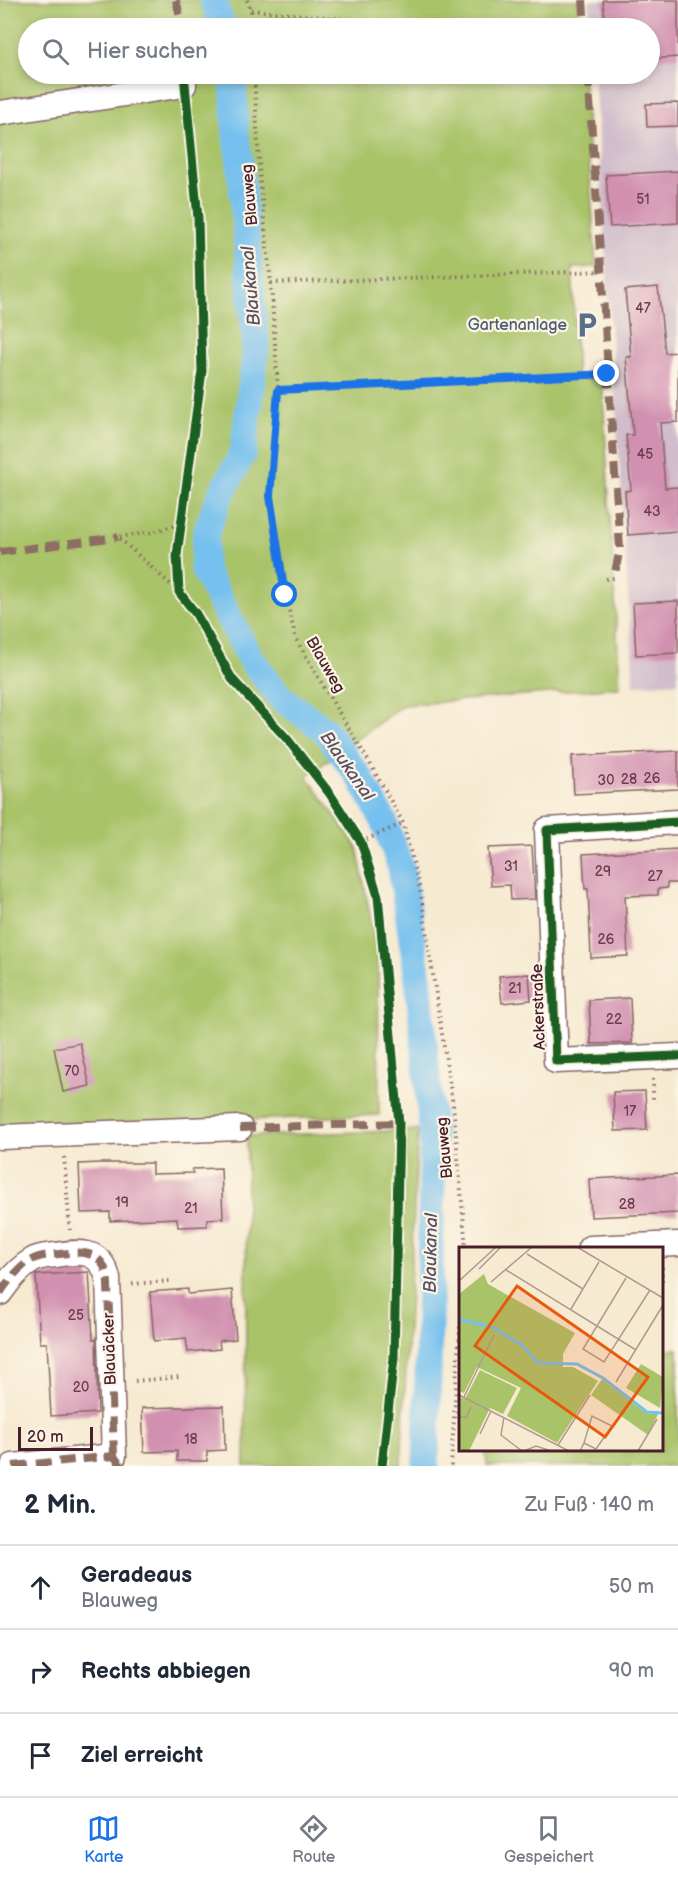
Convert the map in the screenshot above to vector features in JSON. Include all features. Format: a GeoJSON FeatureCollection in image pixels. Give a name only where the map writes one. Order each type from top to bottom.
{"type":"FeatureCollection","features":[{"type":"Feature","properties":{"kind":"street"},"geometry":{"type":"LineString","coordinates":[[0,113],[184,85]]}},
{"type":"Feature","properties":{"kind":"street","name":"Ackerstraße"},"geometry":{"type":"LineString","coordinates":[[678,822],[547,830],[556,1061],[678,1056]]}},
{"type":"Feature","properties":{"kind":"street"},"geometry":{"type":"LineString","coordinates":[[0,1137],[240,1128]]}},
{"type":"Feature","properties":{"kind":"street"},"geometry":{"type":"LineString","coordinates":[[612,1247],[678,1244]]}},
{"type":"Feature","properties":{"kind":"street","name":"Blauäcker"},"geometry":{"type":"LineString","coordinates":[[0,1293],[9,1279],[35,1258],[87,1252],[98,1259],[106,1269],[114,1456],[13,1466]]}},
{"type":"Feature","properties":{"kind":"path"},"geometry":{"type":"LineString","coordinates":[[248,0],[251,18]]}},
{"type":"Feature","properties":{"kind":"path"},"geometry":{"type":"LineString","coordinates":[[251,10],[335,18]]}},
{"type":"Feature","properties":{"kind":"path"},"geometry":{"type":"LineString","coordinates":[[271,284],[602,271]]}},
{"type":"Feature","properties":{"kind":"path"},"geometry":{"type":"LineString","coordinates":[[278,390],[607,374]]}},
{"type":"Feature","properties":{"kind":"path"},"geometry":{"type":"LineString","coordinates":[[179,592],[118,537],[154,532],[181,523]]}},
{"type":"Feature","properties":{"kind":"path"},"geometry":{"type":"LineString","coordinates":[[606,579],[614,578]]}},
{"type":"Feature","properties":{"kind":"path"},"geometry":{"type":"LineString","coordinates":[[285,595],[294,594]]}},
{"type":"Feature","properties":{"kind":"path"},"geometry":{"type":"LineString","coordinates":[[361,842],[403,823]]}},
{"type":"Feature","properties":{"kind":"path"},"geometry":{"type":"LineString","coordinates":[[62,1135],[72,1252]]}},
{"type":"Feature","properties":{"kind":"path"},"geometry":{"type":"LineString","coordinates":[[108,1286],[170,1281]]}},
{"type":"Feature","properties":{"kind":"path"},"geometry":{"type":"LineString","coordinates":[[451,1466],[459,1341]]}},
{"type":"Feature","properties":{"kind":"path"},"geometry":{"type":"LineString","coordinates":[[111,1384],[179,1377]]}},
{"type":"Feature","properties":{"kind":"shaded area"},"geometry":{"type":"Polygon","coordinates":[[[589,0],[678,0],[678,682],[634,685],[595,84],[660,84],[660,18],[590,18],[589,0]]]}},
{"type":"Feature","properties":{"kind":"green space"},"geometry":{"type":"Polygon","coordinates":[[[0,0],[578,0],[579,18],[18,18],[18,84],[584,84],[596,267],[572,268],[577,379],[602,379],[620,687],[403,705],[307,776],[357,847],[378,957],[379,1115],[0,1129],[0,0]]]}},
{"type":"Feature","properties":{"kind":"green space"},"geometry":{"type":"Polygon","coordinates":[[[418,1130],[401,1466],[245,1466],[247,1136],[418,1130]]]}},
{"type":"Feature","properties":{"kind":"green space"},"geometry":{"type":"Polygon","coordinates":[[[678,1349],[678,1466],[487,1466],[486,1451],[663,1451],[663,1350],[678,1349]]]}},
{"type":"Feature","properties":{"kind":"building"},"geometry":{"type":"Polygon","coordinates":[[[603,0],[678,0],[678,57],[660,58],[660,18],[604,18],[603,0]]]}},
{"type":"Feature","properties":{"kind":"building"},"geometry":{"type":"Polygon","coordinates":[[[678,103],[678,126],[647,127],[646,104],[678,103]]]}},
{"type":"Feature","properties":{"kind":"building"},"geometry":{"type":"Polygon","coordinates":[[[678,171],[678,223],[610,227],[606,175],[678,171]]]}},
{"type":"Feature","properties":{"kind":"building"},"geometry":{"type":"Polygon","coordinates":[[[658,287],[665,353],[678,352],[678,422],[660,423],[665,488],[678,487],[678,531],[628,535],[625,491],[631,490],[626,435],[633,435],[626,357],[631,357],[625,290],[658,287]]]}},
{"type":"Feature","properties":{"kind":"building"},"geometry":{"type":"Polygon","coordinates":[[[678,601],[678,653],[636,655],[633,603],[678,601]]]}},
{"type":"Feature","properties":{"kind":"building"},"geometry":{"type":"Polygon","coordinates":[[[678,751],[678,789],[574,794],[572,756],[678,751]]]}},
{"type":"Feature","properties":{"kind":"building"},"geometry":{"type":"Polygon","coordinates":[[[532,846],[535,899],[511,900],[510,885],[491,886],[488,848],[532,846]]]}},
{"type":"Feature","properties":{"kind":"building"},"geometry":{"type":"Polygon","coordinates":[[[678,849],[678,883],[667,883],[667,888],[658,889],[658,895],[625,896],[628,956],[591,958],[588,889],[585,889],[583,854],[678,849]]]}},
{"type":"Feature","properties":{"kind":"building"},"geometry":{"type":"Polygon","coordinates":[[[529,974],[531,1000],[502,1003],[499,976],[529,974]]]}},
{"type":"Feature","properties":{"kind":"building"},"geometry":{"type":"Polygon","coordinates":[[[630,998],[632,1043],[591,1044],[589,1000],[630,998]]]}},
{"type":"Feature","properties":{"kind":"building"},"geometry":{"type":"Polygon","coordinates":[[[80,1043],[90,1086],[63,1092],[54,1048],[80,1043]]]}},
{"type":"Feature","properties":{"kind":"building"},"geometry":{"type":"Polygon","coordinates":[[[645,1091],[647,1130],[615,1131],[613,1092],[645,1091]]]}},
{"type":"Feature","properties":{"kind":"building"},"geometry":{"type":"Polygon","coordinates":[[[152,1163],[152,1174],[193,1173],[192,1169],[221,1168],[223,1218],[207,1219],[207,1226],[178,1227],[177,1218],[110,1221],[110,1212],[81,1213],[79,1164],[152,1163]]]}},
{"type":"Feature","properties":{"kind":"building"},"geometry":{"type":"Polygon","coordinates":[[[678,1175],[678,1213],[591,1217],[589,1179],[678,1175]]]}},
{"type":"Feature","properties":{"kind":"building"},"geometry":{"type":"Polygon","coordinates":[[[89,1272],[93,1339],[96,1339],[98,1413],[51,1416],[47,1343],[40,1343],[36,1275],[89,1272]]]}},
{"type":"Feature","properties":{"kind":"building"},"geometry":{"type":"Polygon","coordinates":[[[188,1289],[188,1294],[232,1290],[236,1339],[219,1341],[220,1349],[188,1352],[186,1338],[154,1341],[150,1292],[188,1289]]]}},
{"type":"Feature","properties":{"kind":"building"},"geometry":{"type":"Polygon","coordinates":[[[224,1406],[225,1450],[207,1451],[207,1461],[177,1461],[177,1451],[144,1452],[142,1408],[224,1406]]]}},
{"type":"Feature","properties":{"kind":"waterway","name":"Blaukanal"},"geometry":{"type":"LineString","coordinates":[[213,0],[219,18]]}},
{"type":"Feature","properties":{"kind":"waterway","name":"Blaukanal"},"geometry":{"type":"LineString","coordinates":[[233,84],[236,136],[256,348],[243,453],[218,500],[206,533],[203,568],[250,658],[281,698],[325,730],[361,779],[385,823],[401,868],[418,978],[433,1140],[426,1466]]}},
{"type":"Feature","properties":{"kind":"marked path"},"geometry":{"type":"LineString","coordinates":[[176,0],[180,18]]}},
{"type":"Feature","properties":{"kind":"marked path"},"geometry":{"type":"LineString","coordinates":[[583,0],[584,18]]}},
{"type":"Feature","properties":{"kind":"marked path"},"geometry":{"type":"LineString","coordinates":[[589,84],[620,548],[614,578]]}},
{"type":"Feature","properties":{"kind":"marked path"},"geometry":{"type":"LineString","coordinates":[[0,552],[118,537]]}},
{"type":"Feature","properties":{"kind":"marked path"},"geometry":{"type":"LineString","coordinates":[[240,1128],[399,1123]]}},
{"type":"Feature","properties":{"kind":"marked path"},"geometry":{"type":"LineString","coordinates":[[0,1293],[21,1268],[31,1260],[42,1256],[87,1254],[94,1256],[104,1266],[108,1285],[114,1456]]}},
{"type":"Feature","properties":{"kind":"marked path"},"geometry":{"type":"LineString","coordinates":[[114,1456],[121,1466]]}},
{"type":"Feature","properties":{"kind":"marked path"},"geometry":{"type":"LineString","coordinates":[[13,1466],[114,1456]]}},
{"type":"Feature","properties":{"kind":"cycle path"},"geometry":{"type":"LineString","coordinates":[[185,84],[198,218],[202,371],[177,555],[179,592],[196,614],[232,679],[288,740],[330,794],[361,842],[378,896],[399,1123],[394,1358],[382,1466]]}},
{"type":"Feature","properties":{"kind":"cycle path"},"geometry":{"type":"LineString","coordinates":[[678,822],[547,830],[556,1061],[678,1056]]}},
{"type":"Feature","properties":{"kind":"place","name":"Gartenanlage"},"geometry":{"type":"Point","coordinates":[587,325]}},
{"type":"Feature","properties":{"kind":"route"},"geometry":{"type":"LineString","coordinates":[[285,595],[270,496],[278,390],[607,374]]}}]}
